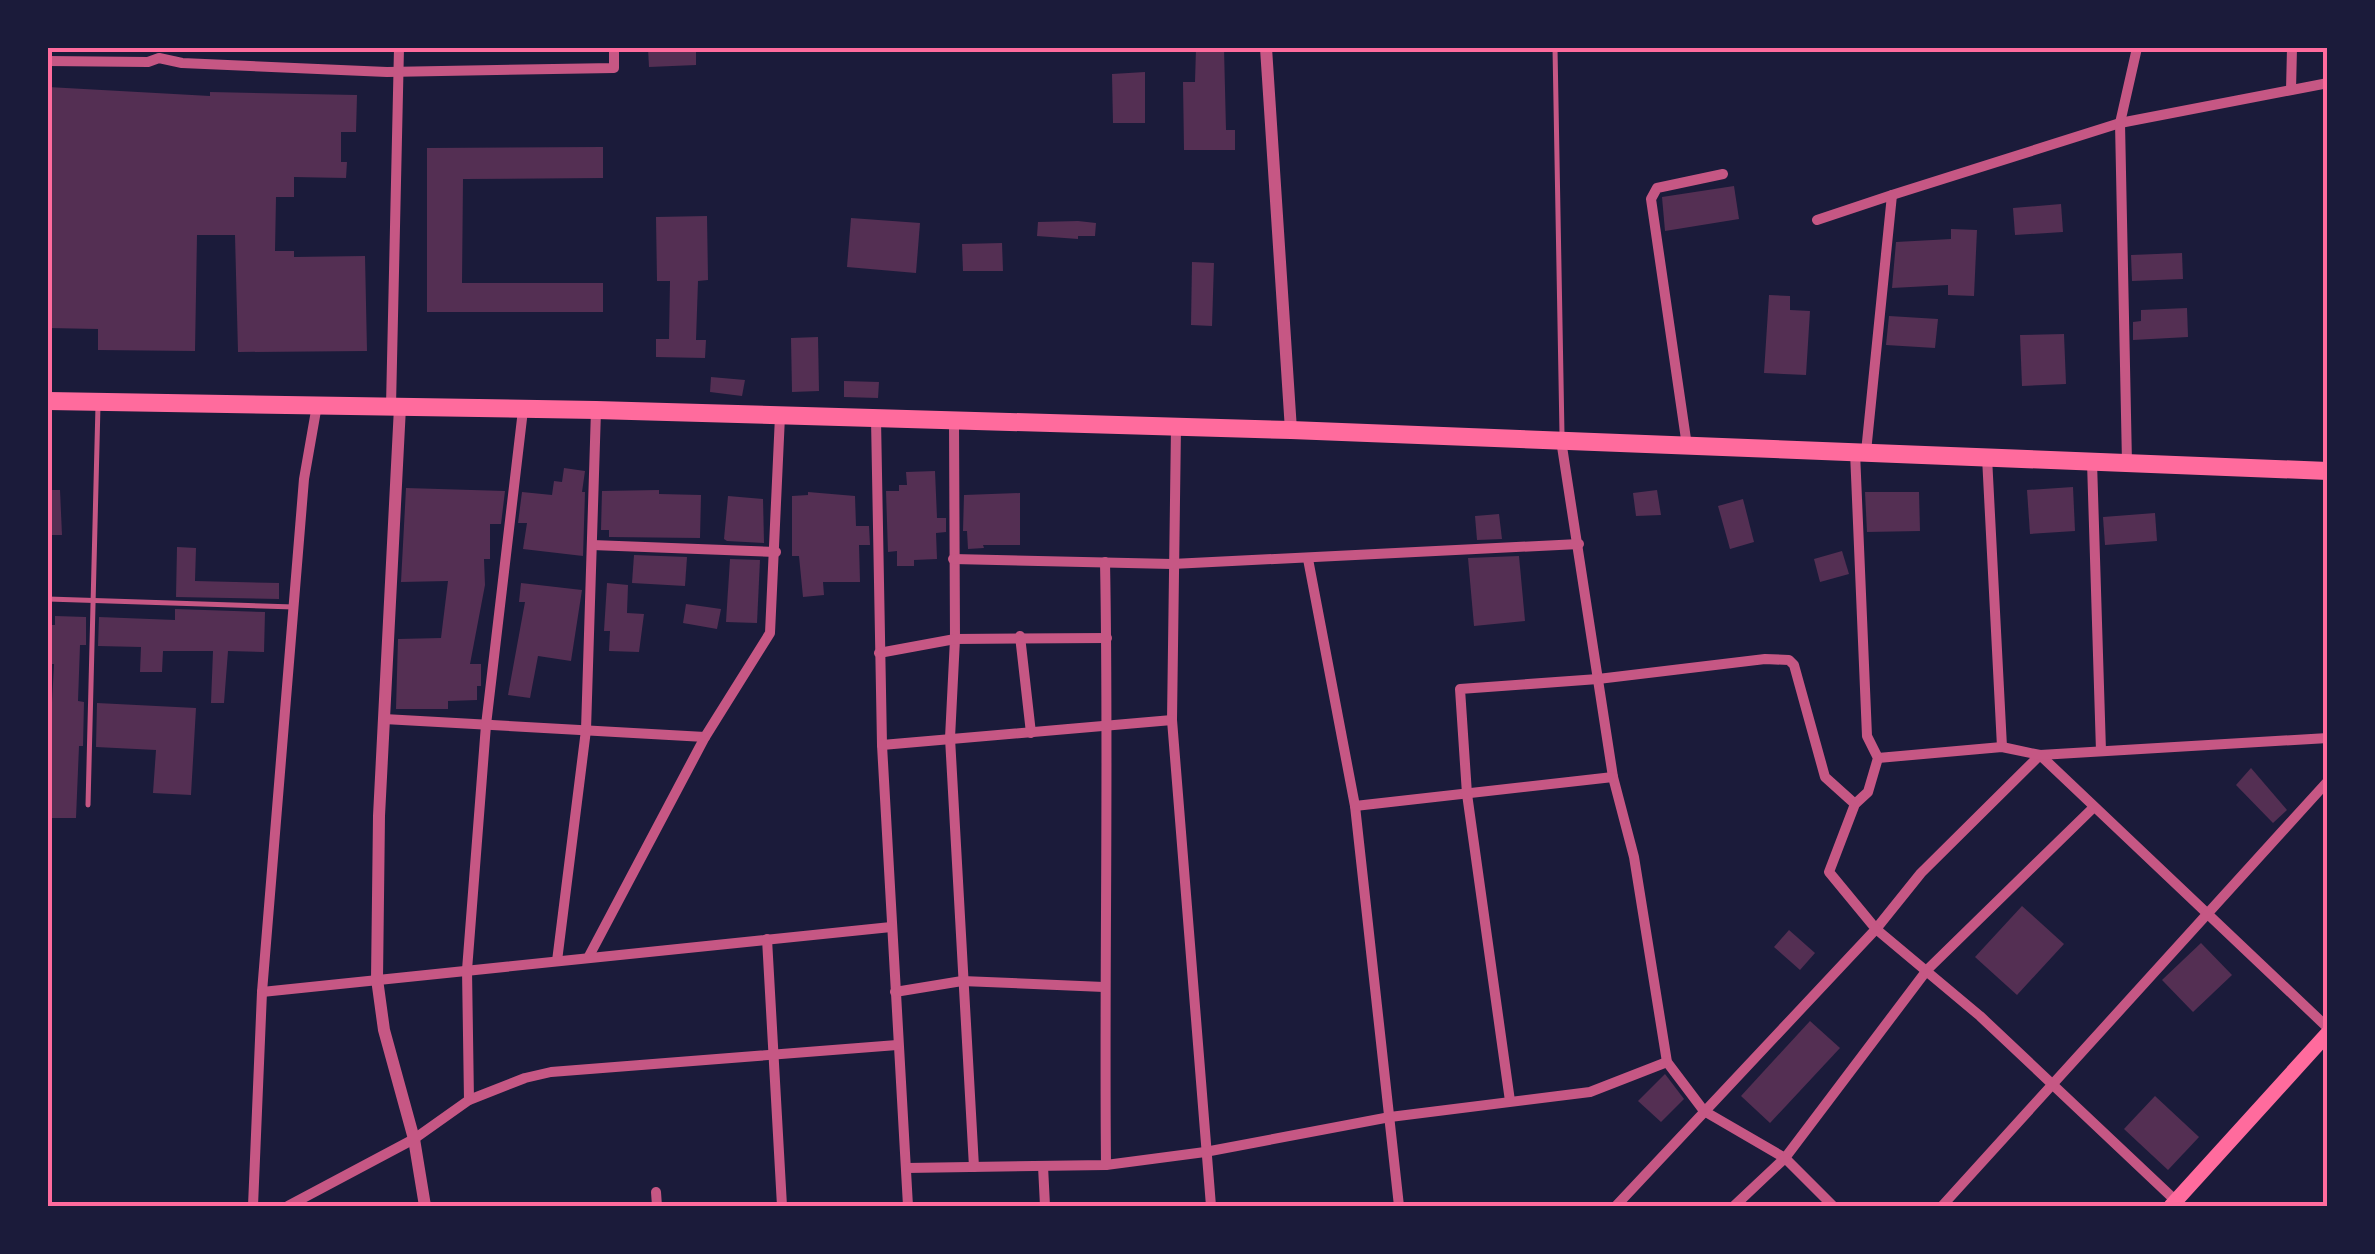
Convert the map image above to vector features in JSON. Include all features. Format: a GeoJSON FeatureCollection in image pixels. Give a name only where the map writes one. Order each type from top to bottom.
{"type":"FeatureCollection","features":[{"type":"Feature","properties":{"kind":"highway"},"geometry":{"type":"LineString","coordinates":[[48,401],[596,410],[1291,430],[2328,471]]}},
{"type":"Feature","properties":{"kind":"main road"},"geometry":{"type":"LineString","coordinates":[[2174,1204],[2328,1030]]}},
{"type":"Feature","properties":{"kind":"street"},"geometry":{"type":"LineString","coordinates":[[399,48],[395,407],[379,816],[377,979],[384,1030],[414,1139],[425,1206]]}},
{"type":"Feature","properties":{"kind":"street"},"geometry":{"type":"LineString","coordinates":[[48,61],[148,62],[159,58],[182,63],[399,71],[614,68],[614,48]]}},
{"type":"Feature","properties":{"kind":"street"},"geometry":{"type":"LineString","coordinates":[[1266,48],[1291,430]]}},
{"type":"Feature","properties":{"kind":"street"},"geometry":{"type":"LineString","coordinates":[[2128,464],[2120,124],[2137,48]]}},
{"type":"Feature","properties":{"kind":"street"},"geometry":{"type":"LineString","coordinates":[[2291,90],[2292,48]]}},
{"type":"Feature","properties":{"kind":"street"},"geometry":{"type":"LineString","coordinates":[[1816,220],[2120,124],[2328,83]]}},
{"type":"Feature","properties":{"kind":"street"},"geometry":{"type":"LineString","coordinates":[[1687,446],[1651,199],[1656,188],[1723,174]]}},
{"type":"Feature","properties":{"kind":"street"},"geometry":{"type":"LineString","coordinates":[[1892,195],[1860,452],[1867,736],[1878,758],[1868,792],[1855,804],[1829,872],[1876,929],[2054,1086],[2174,1204]]}},
{"type":"Feature","properties":{"kind":"street"},"geometry":{"type":"LineString","coordinates":[[253,1206],[262,992],[304,479],[317,405]]}},
{"type":"Feature","properties":{"kind":"street"},"geometry":{"type":"LineString","coordinates":[[469,1100],[467,970],[486,725],[523,410]]}},
{"type":"Feature","properties":{"kind":"street"},"geometry":{"type":"LineString","coordinates":[[557,961],[586,730],[596,410]]}},
{"type":"Feature","properties":{"kind":"street"},"geometry":{"type":"LineString","coordinates":[[588,958],[705,737],[770,633],[780,416]]}},
{"type":"Feature","properties":{"kind":"street"},"geometry":{"type":"LineString","coordinates":[[876,419],[882,745],[908,1206]]}},
{"type":"Feature","properties":{"kind":"street"},"geometry":{"type":"LineString","coordinates":[[954,422],[950,738],[974,1167]]}},
{"type":"Feature","properties":{"kind":"street"},"geometry":{"type":"LineString","coordinates":[[1176,427],[1172,720],[1211,1206]]}},
{"type":"Feature","properties":{"kind":"street"},"geometry":{"type":"LineString","coordinates":[[1561,440],[1613,777],[1634,856],[1667,1062],[1704,1111],[1785,1158],[1833,1206]]}},
{"type":"Feature","properties":{"kind":"street"},"geometry":{"type":"LineString","coordinates":[[1987,457],[2002,747]]}},
{"type":"Feature","properties":{"kind":"street"},"geometry":{"type":"LineString","coordinates":[[2092,462],[2101,752]]}},
{"type":"Feature","properties":{"kind":"street"},"geometry":{"type":"LineString","coordinates":[[592,544],[776,552]]}},
{"type":"Feature","properties":{"kind":"street"},"geometry":{"type":"LineString","coordinates":[[953,559],[1172,564],[1579,544]]}},
{"type":"Feature","properties":{"kind":"street"},"geometry":{"type":"LineString","coordinates":[[1308,559],[1356,806],[1399,1206]]}},
{"type":"Feature","properties":{"kind":"street"},"geometry":{"type":"LineString","coordinates":[[1105,562],[1106,1165]]}},
{"type":"Feature","properties":{"kind":"street"},"geometry":{"type":"LineString","coordinates":[[879,652],[954,640],[1020,636],[1106,638]]}},
{"type":"Feature","properties":{"kind":"street"},"geometry":{"type":"LineString","coordinates":[[1020,636],[1031,733]]}},
{"type":"Feature","properties":{"kind":"street"},"geometry":{"type":"LineString","coordinates":[[1510,1101],[1467,794],[1460,689],[1598,679],[1766,659],[1789,660],[1798,678],[1824,777],[1855,804]]}},
{"type":"Feature","properties":{"kind":"street"},"geometry":{"type":"LineString","coordinates":[[384,719],[705,737]]}},
{"type":"Feature","properties":{"kind":"street"},"geometry":{"type":"LineString","coordinates":[[882,745],[1172,720]]}},
{"type":"Feature","properties":{"kind":"street"},"geometry":{"type":"LineString","coordinates":[[1878,758],[2002,747],[2040,755],[2328,738]]}},
{"type":"Feature","properties":{"kind":"street"},"geometry":{"type":"LineString","coordinates":[[2040,755],[2328,1030]]}},
{"type":"Feature","properties":{"kind":"street"},"geometry":{"type":"LineString","coordinates":[[1616,1206],[1876,929],[1921,872],[2040,755]]}},
{"type":"Feature","properties":{"kind":"street"},"geometry":{"type":"LineString","coordinates":[[1356,806],[1613,777]]}},
{"type":"Feature","properties":{"kind":"street"},"geometry":{"type":"LineString","coordinates":[[1942,1206],[2328,781]]}},
{"type":"Feature","properties":{"kind":"street"},"geometry":{"type":"LineString","coordinates":[[1734,1206],[1785,1158],[1927,970],[2094,806]]}},
{"type":"Feature","properties":{"kind":"street"},"geometry":{"type":"LineString","coordinates":[[262,992],[891,926]]}},
{"type":"Feature","properties":{"kind":"street"},"geometry":{"type":"LineString","coordinates":[[767,940],[782,1206]]}},
{"type":"Feature","properties":{"kind":"street"},"geometry":{"type":"LineString","coordinates":[[895,992],[962,981],[1104,987]]}},
{"type":"Feature","properties":{"kind":"street"},"geometry":{"type":"LineString","coordinates":[[288,1206],[414,1139],[469,1100],[512,1082],[551,1072],[897,1044]]}},
{"type":"Feature","properties":{"kind":"street"},"geometry":{"type":"LineString","coordinates":[[906,1168],[1106,1165],[1206,1152],[1390,1116],[1590,1092],[1667,1062]]}},
{"type":"Feature","properties":{"kind":"street"},"geometry":{"type":"LineString","coordinates":[[1042,1166],[1046,1206]]}},
{"type":"Feature","properties":{"kind":"street"},"geometry":{"type":"LineString","coordinates":[[656,1192],[657,1206]]}},
{"type":"Feature","properties":{"kind":"lane"},"geometry":{"type":"LineString","coordinates":[[1555,48],[1561,440]]}},
{"type":"Feature","properties":{"kind":"lane"},"geometry":{"type":"LineString","coordinates":[[88,805],[98,402]]}},
{"type":"Feature","properties":{"kind":"lane"},"geometry":{"type":"LineString","coordinates":[[48,599],[296,607]]}},
{"type":"Feature","properties":{"kind":"building"},"geometry":{"type":"Polygon","coordinates":[[[648,48],[696,48],[696,65],[649,67],[648,48]]]}},
{"type":"Feature","properties":{"kind":"building"},"geometry":{"type":"Polygon","coordinates":[[[1196,48],[1224,48],[1226,130],[1235,130],[1235,150],[1184,150],[1183,82],[1195,82],[1196,48]]]}},
{"type":"Feature","properties":{"kind":"building"},"geometry":{"type":"Polygon","coordinates":[[[1145,72],[1145,123],[1113,123],[1112,74],[1145,72]]]}},
{"type":"Feature","properties":{"kind":"building"},"geometry":{"type":"Polygon","coordinates":[[[48,87],[210,96],[210,92],[357,95],[356,132],[341,132],[341,162],[347,162],[346,178],[294,177],[294,197],[276,197],[275,251],[294,251],[294,257],[365,256],[367,351],[238,352],[235,235],[197,235],[195,351],[98,350],[98,329],[48,328],[48,87]]]}},
{"type":"Feature","properties":{"kind":"building"},"geometry":{"type":"Polygon","coordinates":[[[603,147],[603,178],[463,179],[462,283],[603,283],[603,312],[427,312],[427,148],[603,147]]]}},
{"type":"Feature","properties":{"kind":"building"},"geometry":{"type":"Polygon","coordinates":[[[1734,186],[1739,219],[1665,231],[1662,197],[1734,186]]]}},
{"type":"Feature","properties":{"kind":"building"},"geometry":{"type":"Polygon","coordinates":[[[2061,204],[2063,232],[2015,235],[2013,208],[2061,204]]]}},
{"type":"Feature","properties":{"kind":"building"},"geometry":{"type":"Polygon","coordinates":[[[707,216],[708,280],[698,281],[696,340],[706,340],[705,358],[656,357],[656,339],[669,339],[670,281],[657,281],[656,217],[707,216]]]}},
{"type":"Feature","properties":{"kind":"building"},"geometry":{"type":"Polygon","coordinates":[[[851,218],[920,223],[916,273],[847,267],[851,218]]]}},
{"type":"Feature","properties":{"kind":"building"},"geometry":{"type":"Polygon","coordinates":[[[1038,222],[1096,223],[1095,236],[1037,236],[1038,222]]]}},
{"type":"Feature","properties":{"kind":"building"},"geometry":{"type":"Polygon","coordinates":[[[1951,229],[1977,230],[1974,296],[1948,295],[1948,285],[1892,288],[1896,242],[1951,239],[1951,229]]]}},
{"type":"Feature","properties":{"kind":"building"},"geometry":{"type":"Polygon","coordinates":[[[1002,243],[1003,271],[963,271],[962,244],[1002,243]]]}},
{"type":"Feature","properties":{"kind":"building"},"geometry":{"type":"Polygon","coordinates":[[[2182,253],[2183,279],[2132,281],[2131,255],[2182,253]]]}},
{"type":"Feature","properties":{"kind":"building"},"geometry":{"type":"Polygon","coordinates":[[[1192,262],[1214,263],[1212,326],[1191,325],[1192,262]]]}},
{"type":"Feature","properties":{"kind":"building"},"geometry":{"type":"Polygon","coordinates":[[[1769,295],[1790,296],[1790,310],[1810,311],[1806,375],[1764,373],[1769,295]]]}},
{"type":"Feature","properties":{"kind":"building"},"geometry":{"type":"Polygon","coordinates":[[[2187,308],[2188,337],[2133,340],[2133,322],[2141,321],[2141,310],[2187,308]]]}},
{"type":"Feature","properties":{"kind":"building"},"geometry":{"type":"Polygon","coordinates":[[[1889,316],[1938,319],[1935,348],[1886,345],[1889,316]]]}},
{"type":"Feature","properties":{"kind":"building"},"geometry":{"type":"Polygon","coordinates":[[[2064,334],[2066,384],[2022,386],[2020,335],[2064,334]]]}},
{"type":"Feature","properties":{"kind":"building"},"geometry":{"type":"Polygon","coordinates":[[[818,337],[819,391],[792,392],[791,338],[818,337]]]}},
{"type":"Feature","properties":{"kind":"building"},"geometry":{"type":"Polygon","coordinates":[[[711,377],[745,380],[742,396],[710,392],[711,377]]]}},
{"type":"Feature","properties":{"kind":"building"},"geometry":{"type":"Polygon","coordinates":[[[844,381],[879,382],[878,398],[844,397],[844,381]]]}},
{"type":"Feature","properties":{"kind":"building"},"geometry":{"type":"Polygon","coordinates":[[[564,468],[585,471],[583,556],[523,549],[527,523],[518,523],[522,492],[552,495],[554,481],[562,482],[564,468]]]}},
{"type":"Feature","properties":{"kind":"building"},"geometry":{"type":"Polygon","coordinates":[[[935,471],[937,518],[946,518],[946,532],[936,533],[937,559],[897,566],[897,551],[888,552],[886,491],[899,491],[899,485],[907,485],[906,472],[935,471]]]}},
{"type":"Feature","properties":{"kind":"building"},"geometry":{"type":"Polygon","coordinates":[[[2073,487],[2075,531],[2030,534],[2027,490],[2073,487]]]}},
{"type":"Feature","properties":{"kind":"building"},"geometry":{"type":"Polygon","coordinates":[[[406,488],[505,491],[501,524],[490,524],[490,559],[484,559],[485,585],[470,664],[481,664],[481,686],[477,686],[477,700],[448,701],[448,709],[396,709],[398,639],[441,638],[448,581],[401,582],[406,488]]]}},
{"type":"Feature","properties":{"kind":"building"},"geometry":{"type":"Polygon","coordinates":[[[48,490],[60,490],[62,535],[48,535],[48,490]]]}},
{"type":"Feature","properties":{"kind":"building"},"geometry":{"type":"Polygon","coordinates":[[[659,490],[659,494],[701,495],[700,538],[609,537],[609,530],[601,530],[602,491],[659,490]]]}},
{"type":"Feature","properties":{"kind":"building"},"geometry":{"type":"Polygon","coordinates":[[[1657,490],[1661,515],[1636,516],[1633,493],[1657,490]]]}},
{"type":"Feature","properties":{"kind":"building"},"geometry":{"type":"Polygon","coordinates":[[[808,492],[855,496],[856,526],[869,526],[870,545],[859,545],[860,582],[823,582],[824,595],[803,597],[799,556],[792,556],[792,496],[808,492]]]}},
{"type":"Feature","properties":{"kind":"building"},"geometry":{"type":"Polygon","coordinates":[[[1865,492],[1919,492],[1920,531],[1867,532],[1865,492]]]}},
{"type":"Feature","properties":{"kind":"building"},"geometry":{"type":"Polygon","coordinates":[[[1020,493],[1020,545],[968,549],[967,531],[963,531],[964,495],[1020,493]]]}},
{"type":"Feature","properties":{"kind":"building"},"geometry":{"type":"Polygon","coordinates":[[[728,496],[763,499],[764,543],[724,539],[728,496]]]}},
{"type":"Feature","properties":{"kind":"building"},"geometry":{"type":"Polygon","coordinates":[[[1743,499],[1754,542],[1730,549],[1718,506],[1743,499]]]}},
{"type":"Feature","properties":{"kind":"building"},"geometry":{"type":"Polygon","coordinates":[[[2155,513],[2157,541],[2105,545],[2103,517],[2155,513]]]}},
{"type":"Feature","properties":{"kind":"building"},"geometry":{"type":"Polygon","coordinates":[[[1499,514],[1502,539],[1477,540],[1475,516],[1499,514]]]}},
{"type":"Feature","properties":{"kind":"building"},"geometry":{"type":"Polygon","coordinates":[[[177,547],[196,548],[195,581],[279,583],[279,599],[176,597],[177,547]]]}},
{"type":"Feature","properties":{"kind":"building"},"geometry":{"type":"Polygon","coordinates":[[[1842,551],[1849,574],[1820,582],[1814,559],[1842,551]]]}},
{"type":"Feature","properties":{"kind":"building"},"geometry":{"type":"Polygon","coordinates":[[[634,555],[687,557],[685,586],[632,583],[634,555]]]}},
{"type":"Feature","properties":{"kind":"building"},"geometry":{"type":"Polygon","coordinates":[[[1519,556],[1525,621],[1474,626],[1468,558],[1519,556]]]}},
{"type":"Feature","properties":{"kind":"building"},"geometry":{"type":"Polygon","coordinates":[[[730,559],[760,560],[757,623],[726,622],[730,559]]]}},
{"type":"Feature","properties":{"kind":"building"},"geometry":{"type":"Polygon","coordinates":[[[521,583],[582,590],[571,661],[538,656],[530,698],[508,695],[525,602],[519,602],[521,583]]]}},
{"type":"Feature","properties":{"kind":"building"},"geometry":{"type":"Polygon","coordinates":[[[607,583],[628,585],[627,613],[644,614],[639,652],[609,651],[610,631],[604,631],[607,583]]]}},
{"type":"Feature","properties":{"kind":"building"},"geometry":{"type":"Polygon","coordinates":[[[686,604],[721,609],[717,629],[683,623],[686,604]]]}},
{"type":"Feature","properties":{"kind":"building"},"geometry":{"type":"Polygon","coordinates":[[[175,609],[265,612],[264,652],[228,651],[224,703],[211,703],[213,651],[163,651],[162,672],[140,672],[141,647],[98,646],[99,617],[175,620],[175,609]]]}},
{"type":"Feature","properties":{"kind":"building"},"geometry":{"type":"Polygon","coordinates":[[[55,616],[86,617],[86,645],[80,645],[78,701],[84,702],[83,746],[79,746],[76,818],[48,818],[48,701],[52,702],[54,664],[48,664],[48,625],[55,625],[55,616]]]}},
{"type":"Feature","properties":{"kind":"building"},"geometry":{"type":"Polygon","coordinates":[[[97,703],[196,708],[191,795],[153,793],[156,750],[96,747],[97,703]]]}},
{"type":"Feature","properties":{"kind":"building"},"geometry":{"type":"Polygon","coordinates":[[[2251,768],[2287,810],[2273,823],[2236,785],[2251,768]]]}},
{"type":"Feature","properties":{"kind":"building"},"geometry":{"type":"Polygon","coordinates":[[[2022,906],[2064,944],[2017,995],[1975,957],[2022,906]]]}},
{"type":"Feature","properties":{"kind":"building"},"geometry":{"type":"Polygon","coordinates":[[[1789,930],[1815,953],[1800,970],[1774,947],[1789,930]]]}},
{"type":"Feature","properties":{"kind":"building"},"geometry":{"type":"Polygon","coordinates":[[[2201,943],[2232,975],[2193,1012],[2162,980],[2201,943]]]}},
{"type":"Feature","properties":{"kind":"building"},"geometry":{"type":"Polygon","coordinates":[[[1810,1021],[1840,1048],[1770,1123],[1741,1096],[1810,1021]]]}},
{"type":"Feature","properties":{"kind":"building"},"geometry":{"type":"Polygon","coordinates":[[[1665,1074],[1684,1099],[1661,1122],[1638,1101],[1665,1074]]]}},
{"type":"Feature","properties":{"kind":"building"},"geometry":{"type":"Polygon","coordinates":[[[2155,1096],[2199,1137],[2168,1170],[2124,1129],[2155,1096]]]}}]}
